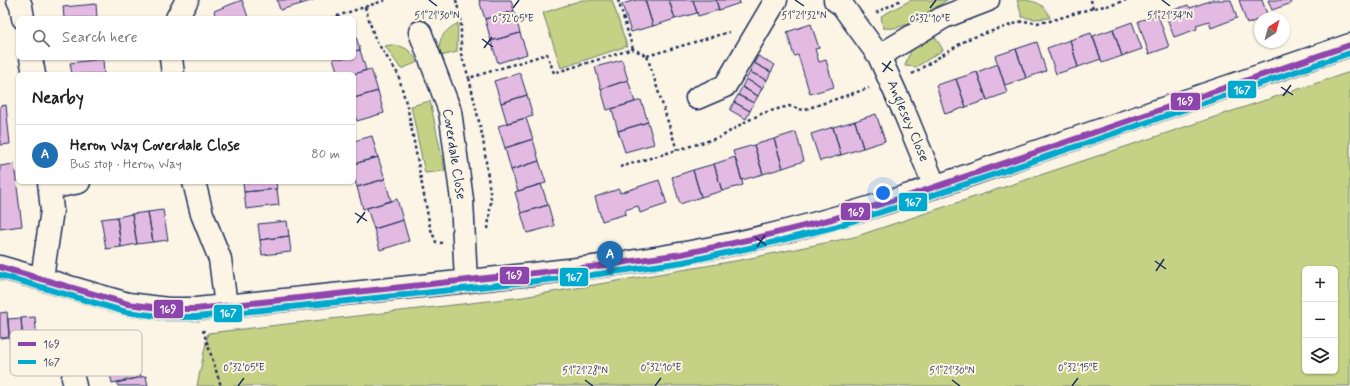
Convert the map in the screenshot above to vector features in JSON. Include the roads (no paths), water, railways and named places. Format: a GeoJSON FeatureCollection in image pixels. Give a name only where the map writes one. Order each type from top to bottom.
{"type":"FeatureCollection","features":[{"type":"Feature","properties":{"kind":"street"},"geometry":{"type":"LineString","coordinates":[[18,0],[23,16]]}},
{"type":"Feature","properties":{"kind":"street"},"geometry":{"type":"LineString","coordinates":[[178,16],[187,0]]}},
{"type":"Feature","properties":{"kind":"street"},"geometry":{"type":"LineString","coordinates":[[697,98],[726,86],[776,0]]}},
{"type":"Feature","properties":{"kind":"street","name":"Anglesey Close"},"geometry":{"type":"LineString","coordinates":[[835,0],[842,5],[879,56],[892,82],[934,187]]}},
{"type":"Feature","properties":{"kind":"street"},"geometry":{"type":"LineString","coordinates":[[879,56],[944,18],[988,0]]}},
{"type":"Feature","properties":{"kind":"street","name":"Coverdale Close"},"geometry":{"type":"LineString","coordinates":[[420,32],[450,111],[462,200],[466,281]]}},
{"type":"Feature","properties":{"kind":"street"},"geometry":{"type":"LineString","coordinates":[[0,267],[128,304],[168,309],[196,309],[595,267],[711,248],[815,224],[934,187],[1350,45]]}},
{"type":"Feature","properties":{"kind":"street"},"geometry":{"type":"LineString","coordinates":[[31,60],[34,72]]}},
{"type":"Feature","properties":{"kind":"street"},"geometry":{"type":"LineString","coordinates":[[171,60],[173,72]]}},
{"type":"Feature","properties":{"kind":"street"},"geometry":{"type":"LineString","coordinates":[[194,184],[202,214],[220,259],[226,306]]}},
{"type":"Feature","properties":{"kind":"street"},"geometry":{"type":"LineString","coordinates":[[42,278],[52,210],[50,185]]}},
{"type":"Feature","properties":{"kind":"place","name":"Heron Way Coverdale Close"},"geometry":{"type":"Point","coordinates":[610,274]}}]}
